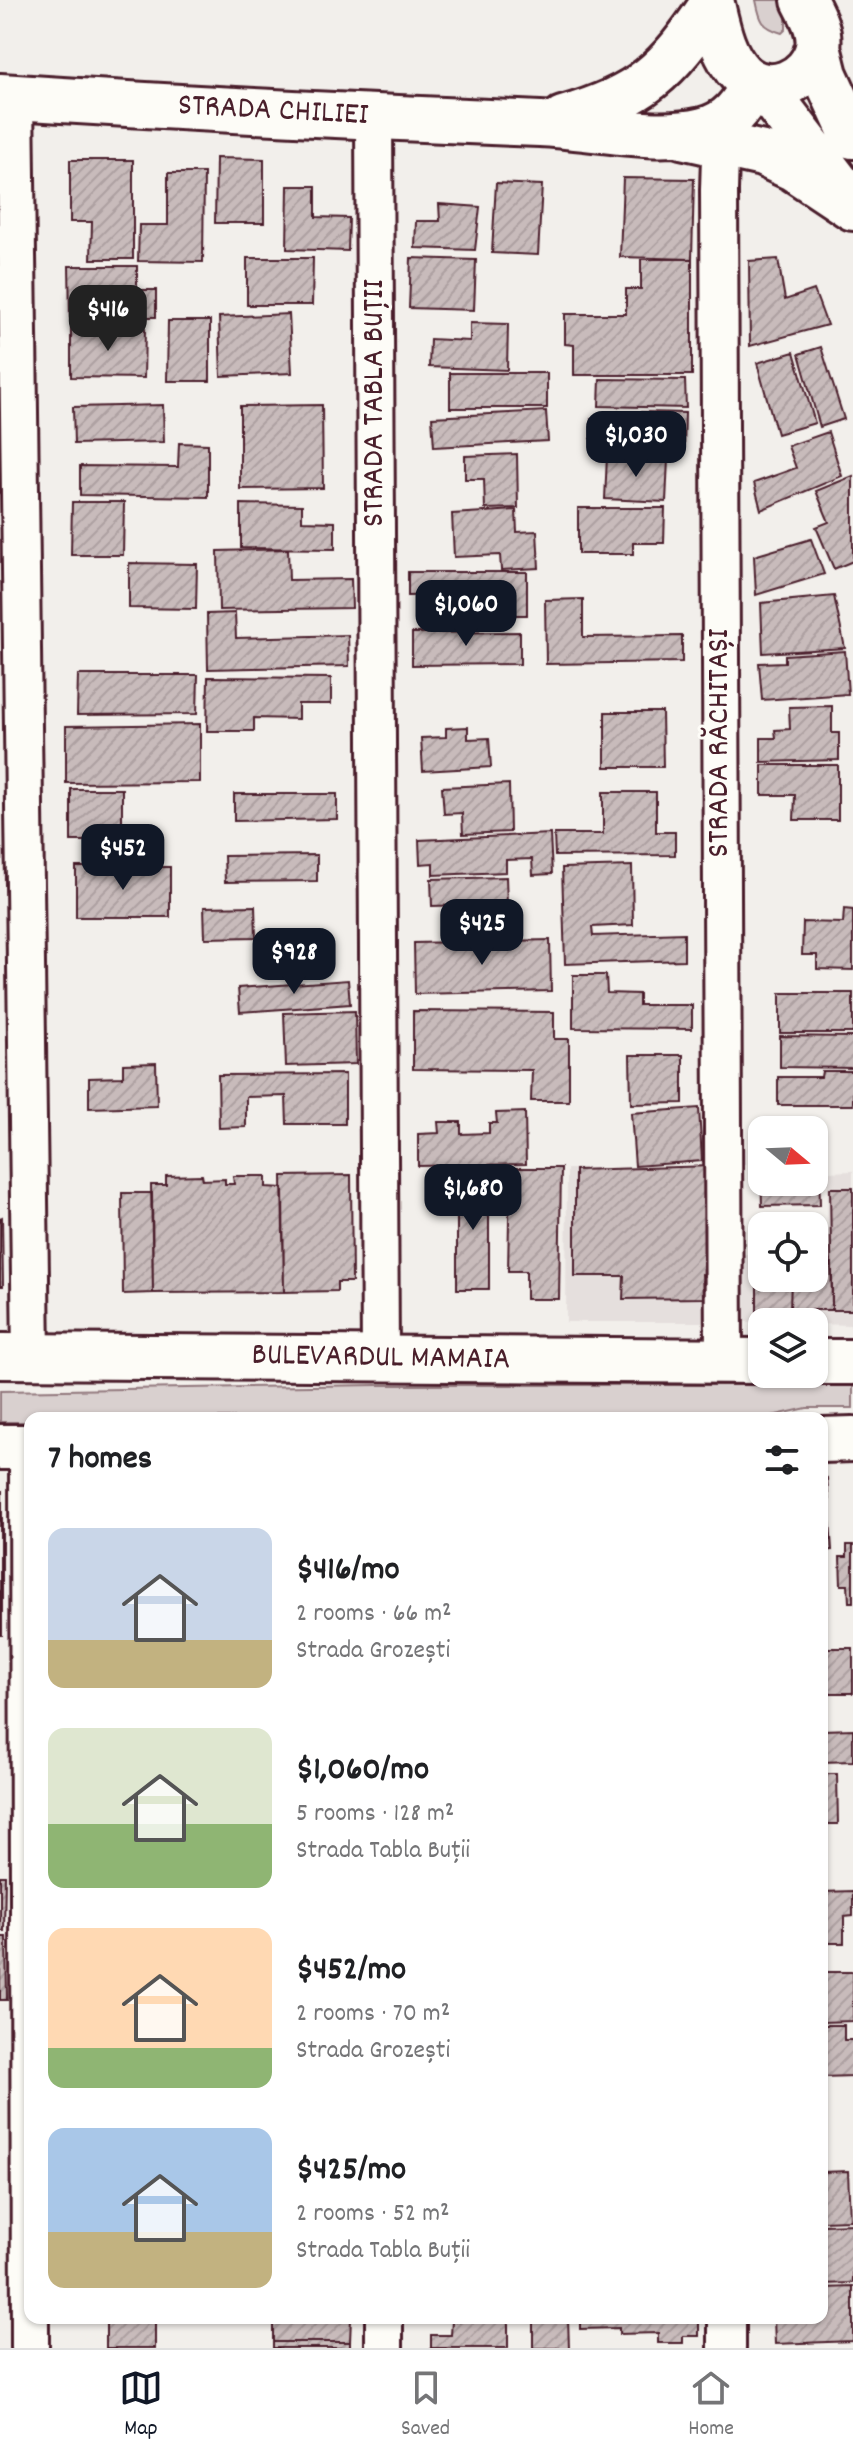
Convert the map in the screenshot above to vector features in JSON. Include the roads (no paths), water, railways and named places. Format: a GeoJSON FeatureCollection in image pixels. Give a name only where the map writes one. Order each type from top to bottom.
{"type":"FeatureCollection","features":[{"type":"Feature","properties":{"kind":"main road"},"geometry":{"type":"LineString","coordinates":[[804,0],[816,25],[825,75],[853,136]]}},
{"type":"Feature","properties":{"kind":"main road"},"geometry":{"type":"LineString","coordinates":[[712,2],[730,58],[740,72],[759,84],[853,206]]}},
{"type":"Feature","properties":{"kind":"main road","name":"STRADA CHILIEI"},"geometry":{"type":"LineString","coordinates":[[545,124],[619,99],[645,84],[671,61],[712,2]]}},
{"type":"Feature","properties":{"kind":"main road"},"geometry":{"type":"LineString","coordinates":[[759,84],[777,86],[796,79],[812,62],[818,47]]}},
{"type":"Feature","properties":{"kind":"main road"},"geometry":{"type":"LineString","coordinates":[[759,84],[721,134],[745,149],[778,161],[853,206]]}},
{"type":"Feature","properties":{"kind":"main road","name":"STRADA CHILIEI"},"geometry":{"type":"LineString","coordinates":[[8,96],[374,118],[721,134]]}},
{"type":"Feature","properties":{"kind":"main road","name":"BULEVARDUL MAMAIA"},"geometry":{"type":"LineString","coordinates":[[16,1356],[743,1361]]}},
{"type":"Feature","properties":{"kind":"main road"},"geometry":{"type":"LineString","coordinates":[[828,1362],[853,1362]]}},
{"type":"Feature","properties":{"kind":"main road"},"geometry":{"type":"LineString","coordinates":[[828,1440],[853,1439]]}},
{"type":"Feature","properties":{"kind":"street"},"geometry":{"type":"LineString","coordinates":[[8,96],[16,1356]]}},
{"type":"Feature","properties":{"kind":"street","name":"STRADA TABLA BUȚII"},"geometry":{"type":"LineString","coordinates":[[374,118],[380,1360]]}},
{"type":"Feature","properties":{"kind":"street","name":"STRADA RĂCHITAȘI"},"geometry":{"type":"LineString","coordinates":[[721,134],[743,1361]]}},
{"type":"Feature","properties":{"kind":"street"},"geometry":{"type":"LineString","coordinates":[[19,1447],[24,1857]]}},
{"type":"Feature","properties":{"kind":"street"},"geometry":{"type":"LineString","coordinates":[[30,2324],[30,2348]]}},
{"type":"Feature","properties":{"kind":"street"},"geometry":{"type":"LineString","coordinates":[[384,2324],[384,2348]]}},
{"type":"Feature","properties":{"kind":"street"},"geometry":{"type":"LineString","coordinates":[[727,2324],[727,2348]]}}]}
